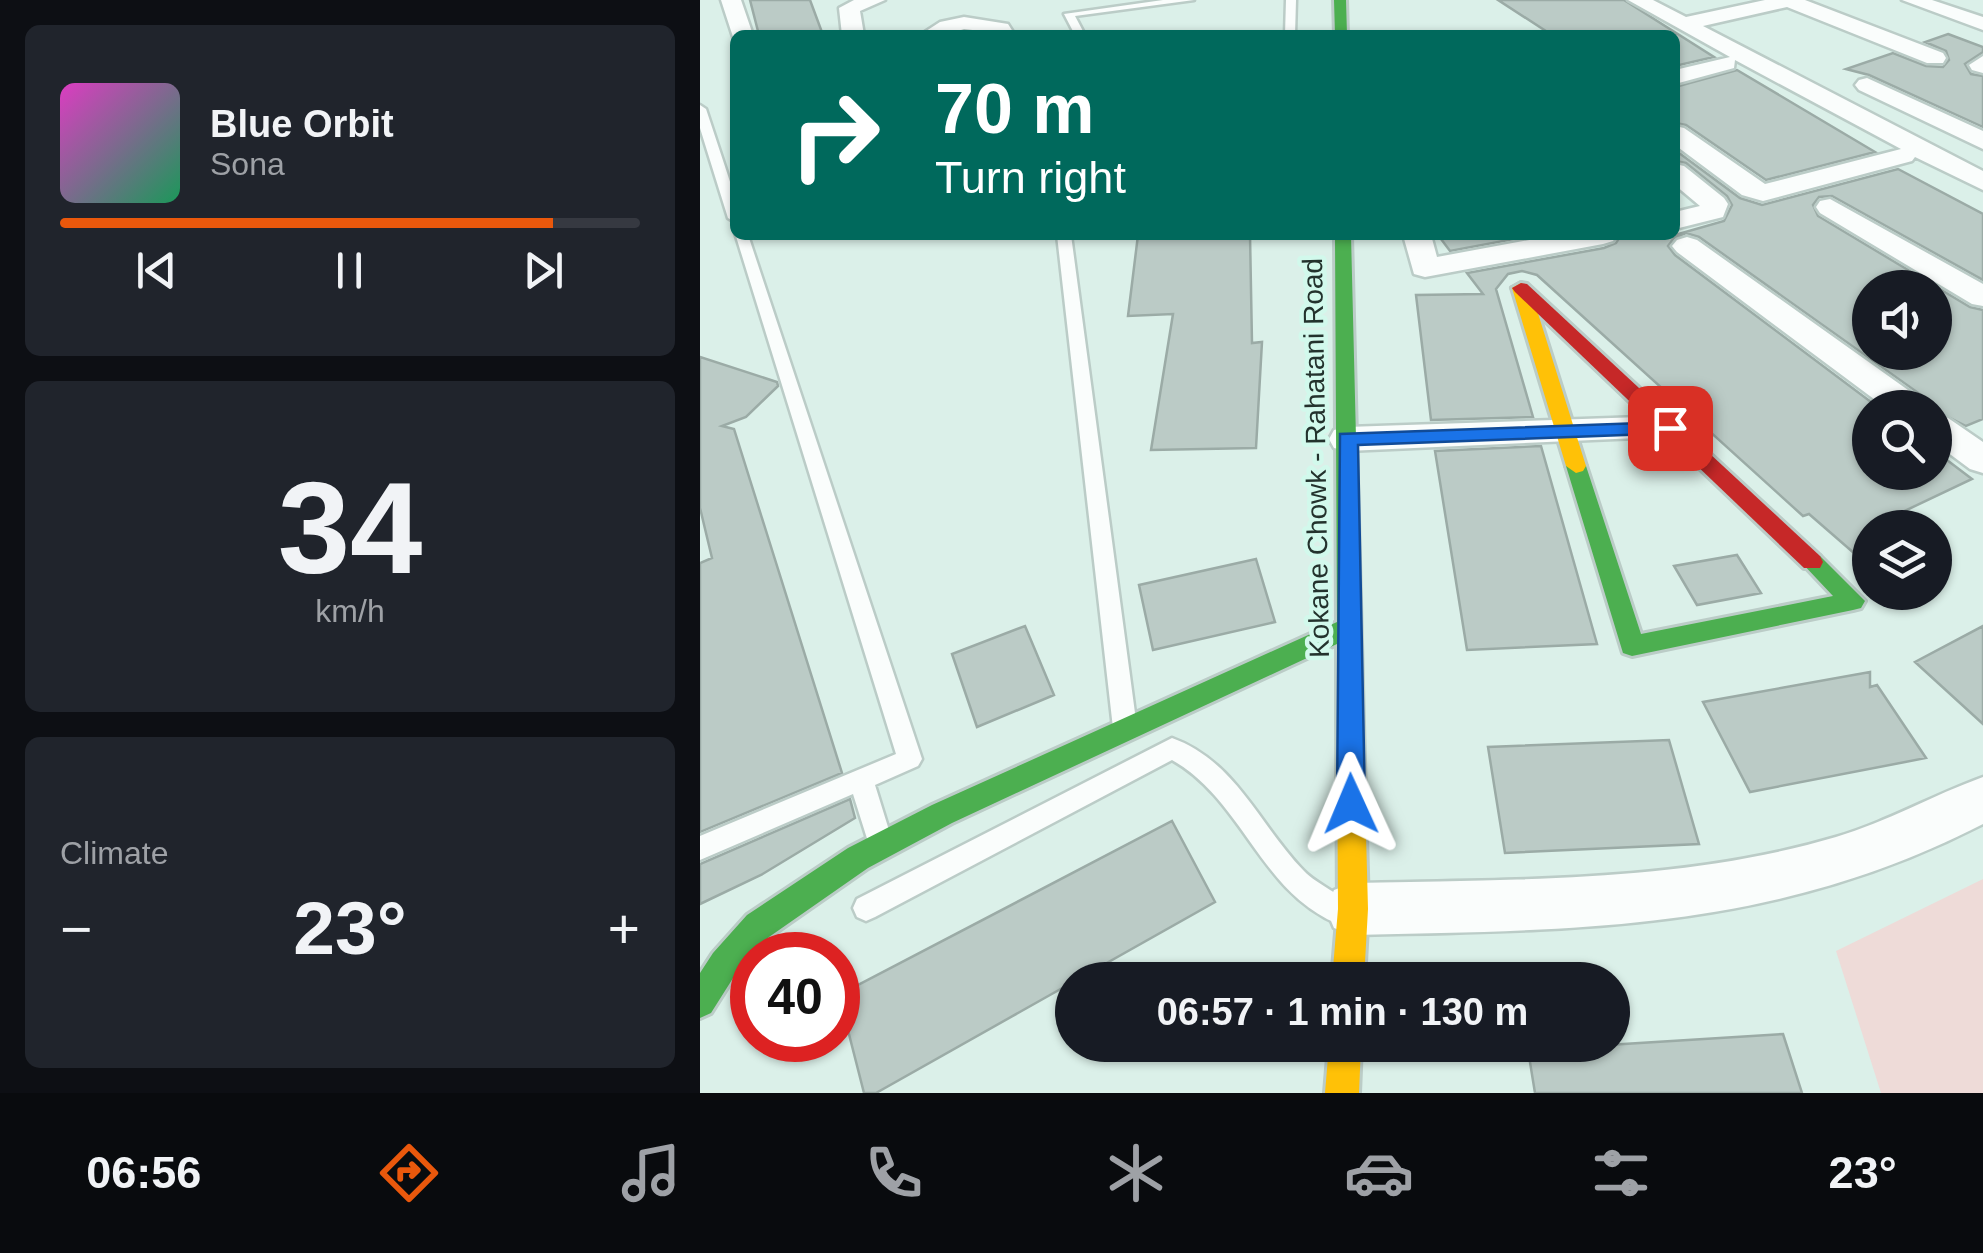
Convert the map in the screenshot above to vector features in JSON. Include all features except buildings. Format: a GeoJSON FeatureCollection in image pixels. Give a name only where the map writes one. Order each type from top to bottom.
{"type":"FeatureCollection","features":[{"type":"Feature","properties":{"kind":"street"},"geometry":{"type":"LineString","coordinates":[[731,0],[740,30]]}},
{"type":"Feature","properties":{"kind":"street"},"geometry":{"type":"LineString","coordinates":[[852,30],[850,8],[875,0]]}},
{"type":"Feature","properties":{"kind":"street"},"geometry":{"type":"LineString","coordinates":[[1340,0],[1341,30]]}},
{"type":"Feature","properties":{"kind":"street"},"geometry":{"type":"LineString","coordinates":[[1674,0],[1711,18]]}},
{"type":"Feature","properties":{"kind":"street"},"geometry":{"type":"LineString","coordinates":[[1680,33],[1711,18],[1788,0],[1935,58],[1827,97]]}},
{"type":"Feature","properties":{"kind":"street"},"geometry":{"type":"LineString","coordinates":[[1912,0],[1983,24]]}},
{"type":"Feature","properties":{"kind":"street"},"geometry":{"type":"LineString","coordinates":[[1629,4],[1668,30]]}},
{"type":"Feature","properties":{"kind":"street"},"geometry":{"type":"LineString","coordinates":[[938,30],[946,24],[986,24],[1002,30]]}},
{"type":"Feature","properties":{"kind":"street"},"geometry":{"type":"LineString","coordinates":[[1680,37],[1903,156],[1763,193],[1680,137]]}},
{"type":"Feature","properties":{"kind":"street"},"geometry":{"type":"LineString","coordinates":[[1680,37],[1827,97],[1976,190]]}},
{"type":"Feature","properties":{"kind":"street"},"geometry":{"type":"LineString","coordinates":[[1680,76],[1726,63]]}},
{"type":"Feature","properties":{"kind":"street"},"geometry":{"type":"LineString","coordinates":[[1867,85],[1983,141]]}},
{"type":"Feature","properties":{"kind":"street"},"geometry":{"type":"LineString","coordinates":[[1680,176],[1714,204],[1712,211],[1681,233],[1886,390]]}},
{"type":"Feature","properties":{"kind":"street"},"geometry":{"type":"LineString","coordinates":[[1830,207],[1983,297]]}},
{"type":"Feature","properties":{"kind":"street","name":"Kokane Chowk - Rahatani Road"},"geometry":{"type":"LineString","coordinates":[[1344,240],[1352,915],[1349,962]]}},
{"type":"Feature","properties":{"kind":"street"},"geometry":{"type":"LineString","coordinates":[[1418,240],[1425,268],[1577,240]]}},
{"type":"Feature","properties":{"kind":"street"},"geometry":{"type":"LineString","coordinates":[[1520,288],[1670,428],[1854,601],[1632,646],[1568,431],[1520,288]]}},
{"type":"Feature","properties":{"kind":"street"},"geometry":{"type":"LineString","coordinates":[[1347,439],[1670,428]]}},
{"type":"Feature","properties":{"kind":"street"},"geometry":{"type":"LineString","coordinates":[[1952,438],[1983,460]]}},
{"type":"Feature","properties":{"kind":"street"},"geometry":{"type":"LineString","coordinates":[[700,1002],[724,964],[758,926],[814,885],[881,846],[942,814],[1348,628]]}},
{"type":"Feature","properties":{"kind":"street"},"geometry":{"type":"LineString","coordinates":[[1352,915],[1600,902],[1790,876],[1945,821],[1983,799]]}},
{"type":"Feature","properties":{"kind":"street"},"geometry":{"type":"LineString","coordinates":[[1342,1093],[1344,1062]]}},
{"type":"Feature","properties":{"kind":"lane"},"geometry":{"type":"LineString","coordinates":[[1077,30],[1069,14],[1189,0]]}},
{"type":"Feature","properties":{"kind":"lane"},"geometry":{"type":"LineString","coordinates":[[1290,30],[1291,0]]}},
{"type":"Feature","properties":{"kind":"lane"},"geometry":{"type":"LineString","coordinates":[[700,110],[730,203]]}},
{"type":"Feature","properties":{"kind":"lane"},"geometry":{"type":"LineString","coordinates":[[700,848],[910,758],[742,240]]}},
{"type":"Feature","properties":{"kind":"lane"},"geometry":{"type":"LineString","coordinates":[[1065,240],[1125,730]]}},
{"type":"Feature","properties":{"kind":"lane"},"geometry":{"type":"LineString","coordinates":[[866,908],[1172,748],[1193,758],[1231,792],[1299,885],[1352,915]]}},
{"type":"Feature","properties":{"kind":"lane"},"geometry":{"type":"LineString","coordinates":[[861,779],[881,846]]}},
{"type":"Feature","properties":{"kind":"shaded area"},"geometry":{"type":"Polygon","coordinates":[[[1983,879],[1983,1093],[1881,1093],[1836,951],[1983,879]]]}},
{"type":"Feature","properties":{"kind":"traffic: fast"},"geometry":{"type":"LineString","coordinates":[[1340,0],[1341,30]]}},
{"type":"Feature","properties":{"kind":"traffic: fast"},"geometry":{"type":"LineString","coordinates":[[1343,240],[1350,723]]}},
{"type":"Feature","properties":{"kind":"traffic: fast"},"geometry":{"type":"LineString","coordinates":[[1576,466],[1632,646],[1853,601],[1812,562]]}},
{"type":"Feature","properties":{"kind":"traffic: fast"},"geometry":{"type":"LineString","coordinates":[[700,1002],[724,964],[758,926],[858,858],[942,814],[1348,628]]}},
{"type":"Feature","properties":{"kind":"traffic: slow"},"geometry":{"type":"LineString","coordinates":[[1521,288],[1576,466]]}},
{"type":"Feature","properties":{"kind":"traffic: slow"},"geometry":{"type":"LineString","coordinates":[[1349,962],[1353,909],[1350,723]]}},
{"type":"Feature","properties":{"kind":"traffic: slow"},"geometry":{"type":"LineString","coordinates":[[1342,1093],[1344,1062]]}},
{"type":"Feature","properties":{"kind":"traffic: jam"},"geometry":{"type":"LineString","coordinates":[[1521,288],[1812,562]]}},
{"type":"Feature","properties":{"kind":"route"},"geometry":{"type":"LineString","coordinates":[[1351,804],[1347,439],[1670,428]]}}]}
